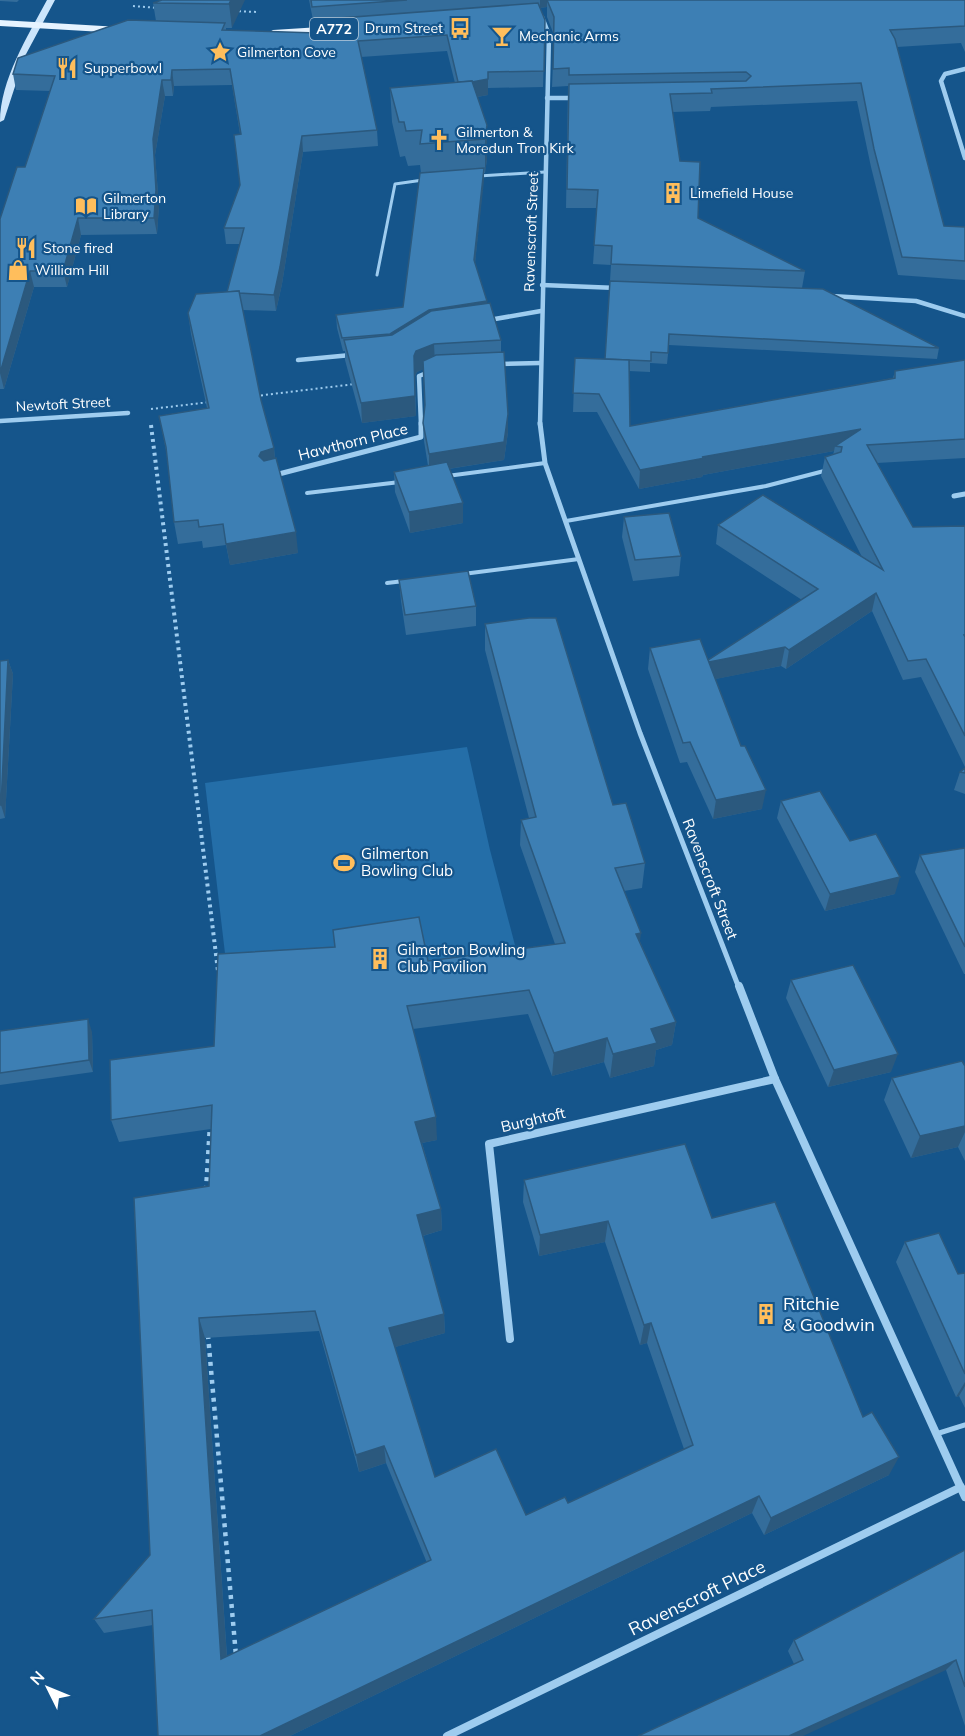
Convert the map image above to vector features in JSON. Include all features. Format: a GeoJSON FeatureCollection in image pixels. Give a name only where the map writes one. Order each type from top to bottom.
{"type":"FeatureCollection","features":[{"type":"Feature","properties":{"kind":"main road"},"geometry":{"type":"LineString","coordinates":[[0,120],[21,56],[51,0]]}},
{"type":"Feature","properties":{"kind":"main road"},"geometry":{"type":"LineString","coordinates":[[528,14],[551,11]]}},
{"type":"Feature","properties":{"kind":"main road"},"geometry":{"type":"LineString","coordinates":[[0,23],[130,31]]}},
{"type":"Feature","properties":{"kind":"main road","name":"A772"},"geometry":{"type":"LineString","coordinates":[[262,33],[341,28]]}},
{"type":"Feature","properties":{"kind":"street","name":"Ravenscroft Street"},"geometry":{"type":"LineString","coordinates":[[540,13],[549,35],[539,414],[545,463],[640,733],[775,1079],[965,1497]]}},
{"type":"Feature","properties":{"kind":"street"},"geometry":{"type":"LineString","coordinates":[[965,69],[945,74],[941,81],[965,158]]}},
{"type":"Feature","properties":{"kind":"street"},"geometry":{"type":"LineString","coordinates":[[547,98],[582,98]]}},
{"type":"Feature","properties":{"kind":"street"},"geometry":{"type":"LineString","coordinates":[[542,285],[626,288]]}},
{"type":"Feature","properties":{"kind":"street"},"geometry":{"type":"LineString","coordinates":[[826,296],[904,298],[949,309],[965,316]]}},
{"type":"Feature","properties":{"kind":"street","name":"Ravenscroft Street"},"geometry":{"type":"LineString","coordinates":[[484,321],[541,310]]}},
{"type":"Feature","properties":{"kind":"street"},"geometry":{"type":"LineString","coordinates":[[298,360],[357,354]]}},
{"type":"Feature","properties":{"kind":"street"},"geometry":{"type":"LineString","coordinates":[[490,364],[540,363]]}},
{"type":"Feature","properties":{"kind":"street","name":"Hawthorn Place"},"geometry":{"type":"LineString","coordinates":[[267,477],[421,437],[419,376],[435,369]]}},
{"type":"Feature","properties":{"kind":"street","name":"Newtoft Street"},"geometry":{"type":"LineString","coordinates":[[0,421],[128,413]]}},
{"type":"Feature","properties":{"kind":"street"},"geometry":{"type":"LineString","coordinates":[[954,495],[965,494]]}},
{"type":"Feature","properties":{"kind":"street","name":"Burghtoft"},"geometry":{"type":"LineString","coordinates":[[510,1339],[489,1144],[775,1079]]}},
{"type":"Feature","properties":{"kind":"street","name":"Ravenscroft Place"},"geometry":{"type":"LineString","coordinates":[[447,1736],[961,1487]]}},
{"type":"Feature","properties":{"kind":"lane"},"geometry":{"type":"LineString","coordinates":[[476,176],[545,172]]}},
{"type":"Feature","properties":{"kind":"lane"},"geometry":{"type":"LineString","coordinates":[[376,275],[395,184],[430,180]]}},
{"type":"Feature","properties":{"kind":"lane"},"geometry":{"type":"LineString","coordinates":[[440,477],[545,463]]}},
{"type":"Feature","properties":{"kind":"lane"},"geometry":{"type":"LineString","coordinates":[[566,521],[766,486],[835,468]]}},
{"type":"Feature","properties":{"kind":"lane"},"geometry":{"type":"LineString","coordinates":[[307,493],[405,481]]}},
{"type":"Feature","properties":{"kind":"lane"},"geometry":{"type":"LineString","coordinates":[[453,576],[579,560]]}},
{"type":"Feature","properties":{"kind":"lane"},"geometry":{"type":"LineString","coordinates":[[387,584],[409,581]]}},
{"type":"Feature","properties":{"kind":"lane"},"geometry":{"type":"LineString","coordinates":[[935,1435],[965,1425]]}},
{"type":"Feature","properties":{"kind":"path"},"geometry":{"type":"LineString","coordinates":[[132,6],[163,8]]}},
{"type":"Feature","properties":{"kind":"path"},"geometry":{"type":"LineString","coordinates":[[231,11],[260,12]]}},
{"type":"Feature","properties":{"kind":"path"},"geometry":{"type":"LineString","coordinates":[[255,396],[360,383]]}},
{"type":"Feature","properties":{"kind":"path"},"geometry":{"type":"LineString","coordinates":[[219,980],[149,409],[220,400]]}},
{"type":"Feature","properties":{"kind":"path"},"geometry":{"type":"LineString","coordinates":[[206,1195],[210,1123]]}},
{"type":"Feature","properties":{"kind":"path"},"geometry":{"type":"LineString","coordinates":[[207,1326],[236,1666]]}},
{"type":"Feature","properties":{"kind":"shaded area","name":"Gilmerton Bowling Club"},"geometry":{"type":"Polygon","coordinates":[[[467,747],[490,850],[516,949],[339,976],[228,979],[205,783],[467,747]]]}},
{"type":"Feature","properties":{"kind":"building"},"geometry":{"type":"Polygon","coordinates":[[[162,0],[231,0],[229,4],[153,3],[162,0]]]}},
{"type":"Feature","properties":{"kind":"building"},"geometry":{"type":"Polygon","coordinates":[[[311,0],[407,0],[312,7],[311,0]]]}},
{"type":"Feature","properties":{"kind":"building"},"geometry":{"type":"Polygon","coordinates":[[[547,0],[965,0],[965,26],[890,30],[895,39],[944,226],[965,227],[965,261],[902,257],[874,149],[861,83],[711,89],[712,93],[670,94],[680,161],[700,162],[698,218],[805,271],[611,264],[612,246],[594,245],[598,190],[567,189],[569,84],[746,81],[751,76],[746,72],[569,75],[569,68],[553,69],[554,17],[547,0]]]}},
{"type":"Feature","properties":{"kind":"building"},"geometry":{"type":"Polygon","coordinates":[[[538,3],[545,20],[544,71],[488,72],[488,79],[458,82],[447,35],[358,41],[377,130],[302,136],[274,295],[227,292],[244,228],[224,228],[240,185],[234,135],[241,134],[230,69],[172,70],[171,80],[162,80],[153,139],[156,190],[154,218],[78,218],[63,271],[30,271],[0,373],[0,219],[17,167],[25,167],[55,76],[13,74],[18,58],[128,20],[225,23],[222,30],[317,33],[314,20],[538,3]]]}},
{"type":"Feature","properties":{"kind":"building"},"geometry":{"type":"Polygon","coordinates":[[[472,81],[487,125],[485,139],[420,144],[422,130],[406,131],[404,122],[399,122],[390,88],[472,81]]]}},
{"type":"Feature","properties":{"kind":"building"},"geometry":{"type":"Polygon","coordinates":[[[484,168],[474,260],[487,301],[429,310],[390,334],[342,338],[336,315],[403,307],[420,173],[484,168]]]}},
{"type":"Feature","properties":{"kind":"building"},"geometry":{"type":"Polygon","coordinates":[[[610,281],[823,289],[939,348],[669,334],[668,353],[651,352],[651,361],[605,359],[610,281]]]}},
{"type":"Feature","properties":{"kind":"building"},"geometry":{"type":"Polygon","coordinates":[[[239,291],[261,400],[274,448],[261,452],[259,456],[264,461],[276,458],[296,532],[226,544],[223,524],[199,527],[198,520],[174,522],[166,447],[159,416],[209,408],[188,313],[196,294],[239,291]]]}},
{"type":"Feature","properties":{"kind":"building"},"geometry":{"type":"Polygon","coordinates":[[[490,303],[501,340],[434,344],[416,351],[414,356],[415,396],[361,403],[344,340],[392,335],[431,311],[490,303]]]}},
{"type":"Feature","properties":{"kind":"building"},"geometry":{"type":"Polygon","coordinates":[[[504,352],[508,414],[504,442],[429,454],[423,423],[425,405],[423,361],[436,355],[504,352]]]}},
{"type":"Feature","properties":{"kind":"building"},"geometry":{"type":"Polygon","coordinates":[[[575,358],[629,360],[630,426],[895,378],[895,371],[965,360],[965,439],[867,445],[913,527],[965,526],[965,736],[926,659],[908,661],[876,593],[789,650],[785,647],[709,662],[708,660],[818,589],[718,525],[763,495],[883,570],[825,457],[841,452],[842,447],[835,446],[861,429],[640,470],[599,394],[573,393],[575,358]]]}},
{"type":"Feature","properties":{"kind":"building"},"geometry":{"type":"Polygon","coordinates":[[[447,462],[463,503],[409,512],[394,472],[447,462]]]}},
{"type":"Feature","properties":{"kind":"building"},"geometry":{"type":"Polygon","coordinates":[[[669,513],[681,556],[635,560],[624,517],[669,513]]]}},
{"type":"Feature","properties":{"kind":"building"},"geometry":{"type":"Polygon","coordinates":[[[468,571],[476,606],[405,615],[399,580],[468,571]]]}},
{"type":"Feature","properties":{"kind":"building"},"geometry":{"type":"Polygon","coordinates":[[[529,618],[556,618],[613,805],[626,803],[645,863],[615,868],[641,933],[636,934],[676,1022],[651,1029],[657,1043],[613,1054],[607,1038],[554,1053],[529,990],[407,1006],[436,1117],[415,1122],[441,1209],[417,1215],[444,1314],[389,1328],[435,1477],[496,1449],[526,1515],[565,1497],[568,1503],[693,1445],[651,1323],[644,1325],[608,1221],[540,1235],[524,1180],[685,1144],[712,1218],[775,1202],[863,1417],[872,1412],[899,1457],[771,1518],[759,1496],[260,1736],[158,1736],[152,1610],[94,1619],[150,1555],[134,1198],[209,1186],[212,1105],[111,1120],[110,1060],[214,1046],[218,954],[335,947],[333,930],[419,917],[428,961],[565,943],[521,820],[536,817],[485,624],[529,618]],[[315,1311],[199,1318],[221,1659],[431,1560],[384,1446],[356,1455],[315,1311]]]}},
{"type":"Feature","properties":{"kind":"building"},"geometry":{"type":"Polygon","coordinates":[[[700,639],[741,746],[745,746],[766,790],[716,800],[690,742],[683,743],[650,648],[700,639]]]}},
{"type":"Feature","properties":{"kind":"building"},"geometry":{"type":"Polygon","coordinates":[[[8,660],[1,805],[0,805],[0,661],[8,660]]]}},
{"type":"Feature","properties":{"kind":"building"},"geometry":{"type":"Polygon","coordinates":[[[820,791],[850,841],[876,834],[900,877],[830,894],[781,801],[820,791]]]}},
{"type":"Feature","properties":{"kind":"building"},"geometry":{"type":"Polygon","coordinates":[[[965,848],[965,947],[920,855],[965,848]]]}},
{"type":"Feature","properties":{"kind":"building"},"geometry":{"type":"Polygon","coordinates":[[[853,965],[898,1054],[834,1070],[791,980],[853,965]]]}},
{"type":"Feature","properties":{"kind":"building"},"geometry":{"type":"Polygon","coordinates":[[[88,1019],[89,1060],[0,1073],[0,1031],[88,1019]]]}},
{"type":"Feature","properties":{"kind":"building"},"geometry":{"type":"Polygon","coordinates":[[[962,1061],[965,1066],[965,1126],[920,1136],[892,1078],[962,1061]]]}},
{"type":"Feature","properties":{"kind":"building"},"geometry":{"type":"Polygon","coordinates":[[[939,1233],[958,1274],[965,1273],[965,1374],[905,1242],[939,1233]]]}},
{"type":"Feature","properties":{"kind":"building"},"geometry":{"type":"Polygon","coordinates":[[[965,1550],[965,1687],[956,1660],[789,1736],[638,1736],[803,1660],[794,1640],[965,1550]]]}},
{"type":"Feature","properties":{"kind":"place","name":"Drum Street"},"geometry":{"type":"Point","coordinates":[460,28]}},
{"type":"Feature","properties":{"kind":"place","name":"Mechanic Arms"},"geometry":{"type":"Point","coordinates":[502,36]}},
{"type":"Feature","properties":{"kind":"place","name":"Gilmerton Cove"},"geometry":{"type":"Point","coordinates":[220,52]}},
{"type":"Feature","properties":{"kind":"place","name":"Supperbowl"},"geometry":{"type":"Point","coordinates":[67,68]}},
{"type":"Feature","properties":{"kind":"place","name":"Gilmerton & Moredun Tron Kirk"},"geometry":{"type":"Point","coordinates":[439,140]}},
{"type":"Feature","properties":{"kind":"place","name":"Limefield House"},"geometry":{"type":"Point","coordinates":[673,193]}},
{"type":"Feature","properties":{"kind":"place","name":"Gilmerton Library"},"geometry":{"type":"Point","coordinates":[86,206]}},
{"type":"Feature","properties":{"kind":"place","name":"Stone fired"},"geometry":{"type":"Point","coordinates":[26,248]}},
{"type":"Feature","properties":{"kind":"place","name":"William Hill"},"geometry":{"type":"Point","coordinates":[18,270]}},
{"type":"Feature","properties":{"kind":"place","name":"Gilmerton Bowling Club"},"geometry":{"type":"Point","coordinates":[344,863]}},
{"type":"Feature","properties":{"kind":"place","name":"Gilmerton Bowling Club Pavilion"},"geometry":{"type":"Point","coordinates":[380,959]}},
{"type":"Feature","properties":{"kind":"place","name":"Ritchie & Goodwin"},"geometry":{"type":"Point","coordinates":[766,1314]}}]}
